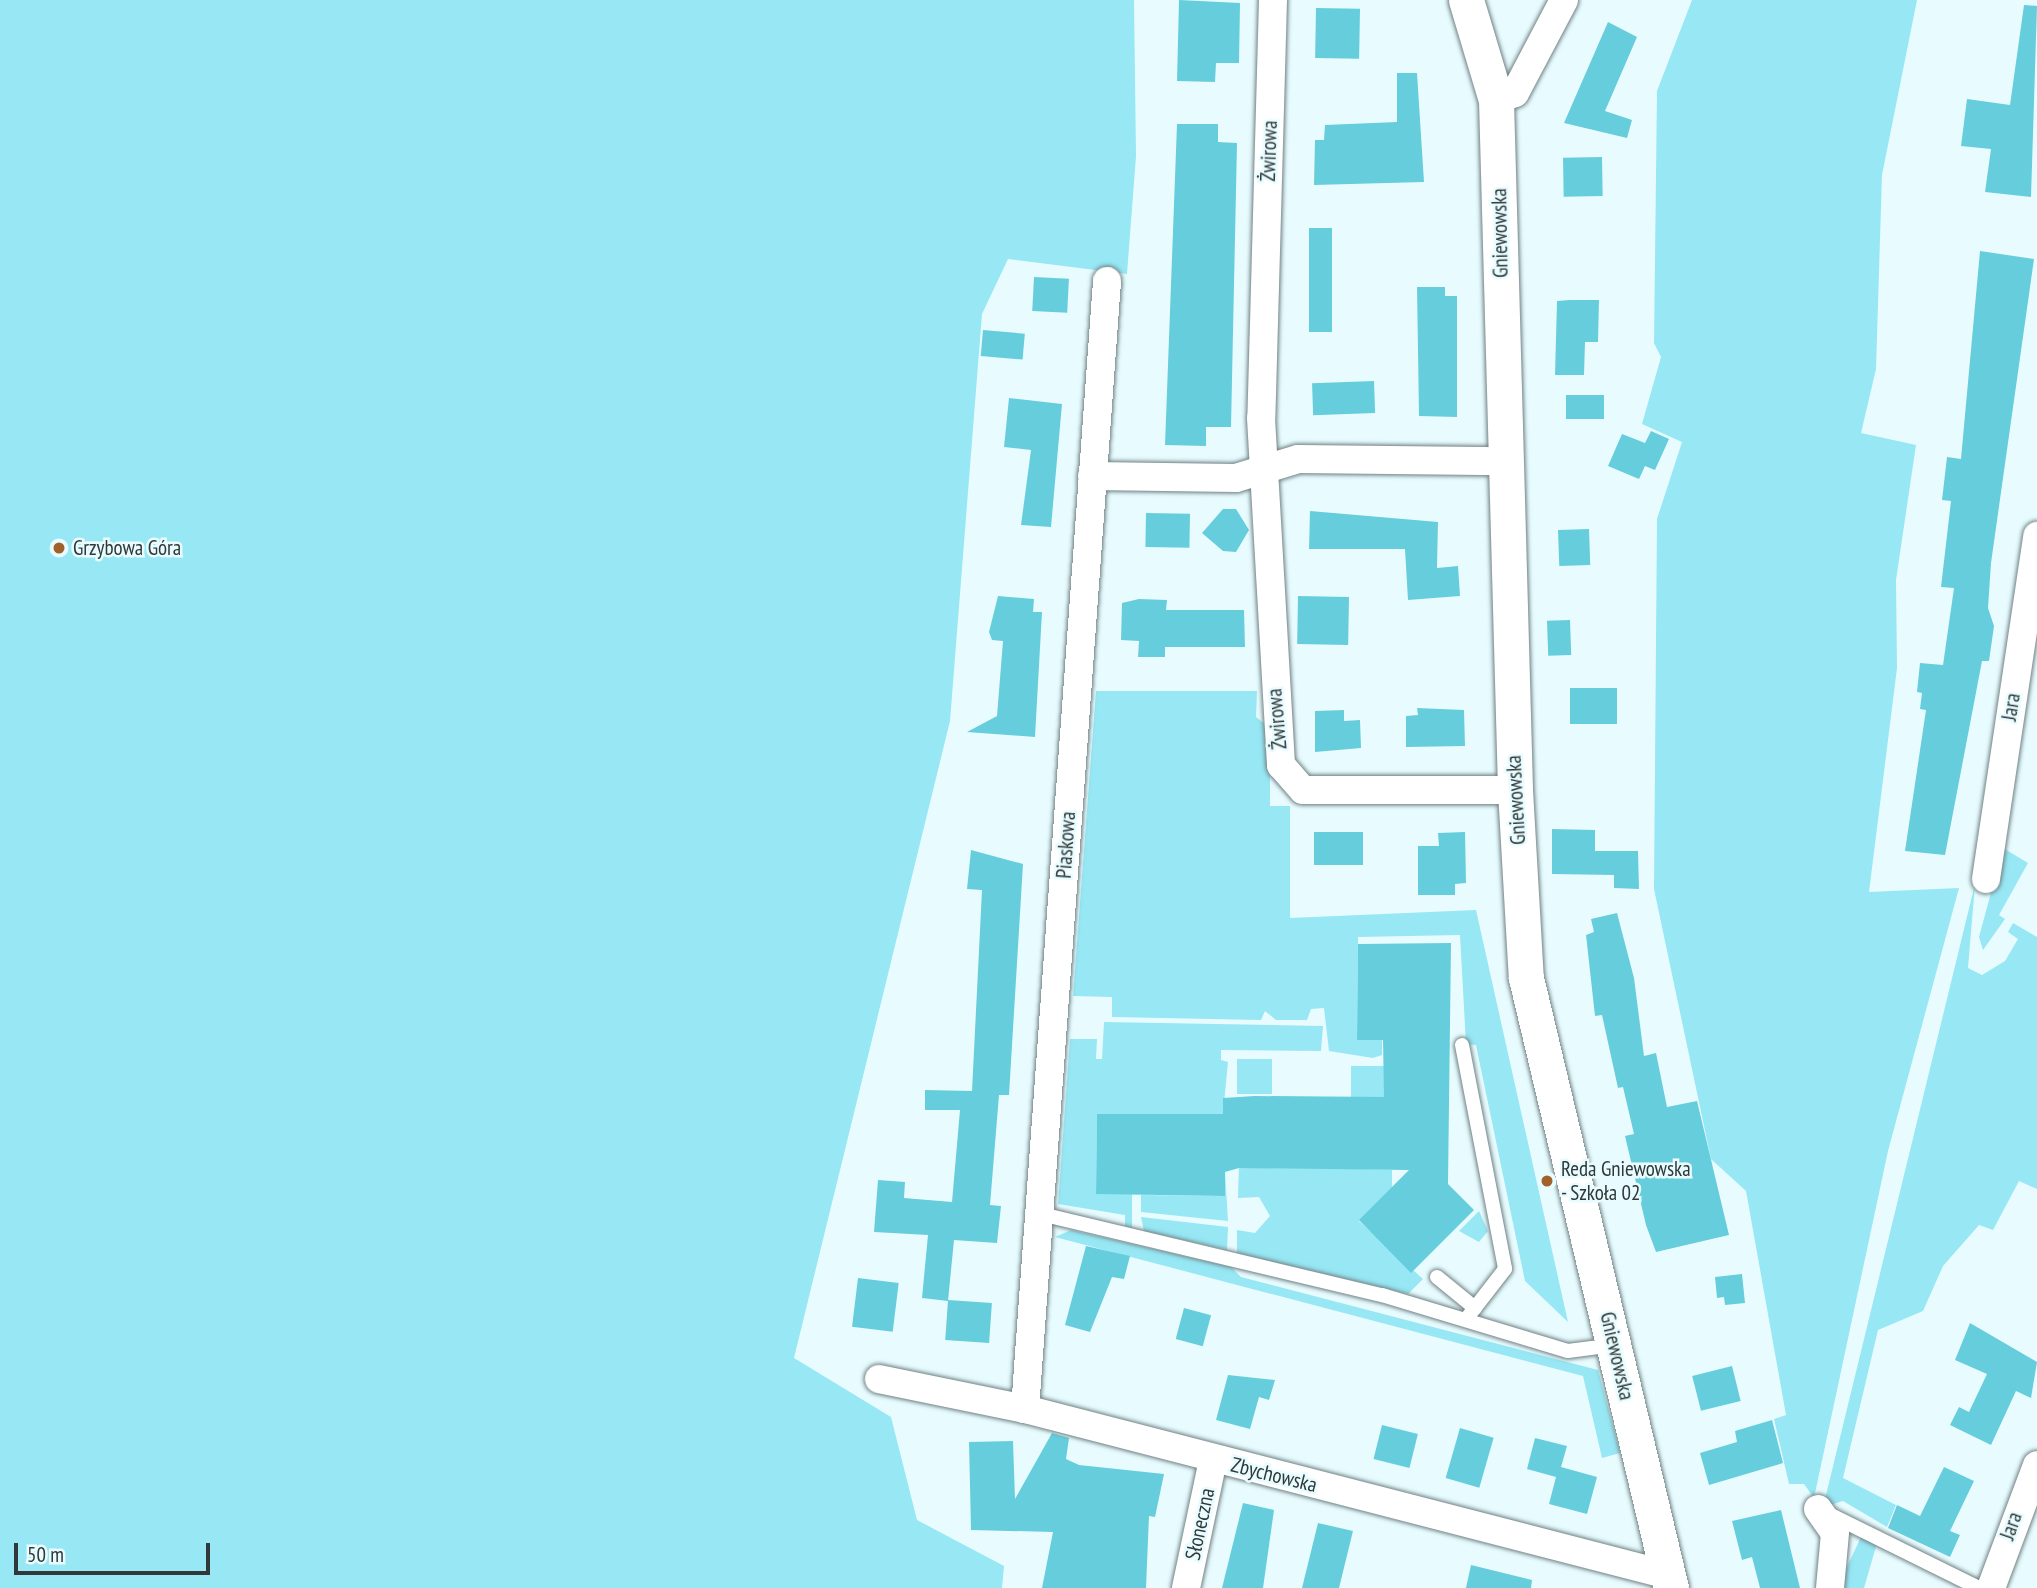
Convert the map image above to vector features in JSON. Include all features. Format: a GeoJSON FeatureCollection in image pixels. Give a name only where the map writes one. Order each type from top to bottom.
{"type":"FeatureCollection","features":[{"type":"Feature","properties":{"kind":"street","name":"Żwirowa"},"geometry":{"type":"LineString","coordinates":[[1273,0],[1265,470],[1271,648],[1281,765],[1288,780],[1303,790],[1515,790]]}},
{"type":"Feature","properties":{"kind":"street","name":"Gniewowska"},"geometry":{"type":"LineString","coordinates":[[1466,0],[1496,100],[1515,790],[1526,978],[1669,1582]]}},
{"type":"Feature","properties":{"kind":"street"},"geometry":{"type":"LineString","coordinates":[[1496,100],[1515,93],[1564,0]]}},
{"type":"Feature","properties":{"kind":"street","name":"Piaskowa"},"geometry":{"type":"LineString","coordinates":[[1025,1409],[1107,281]]}},
{"type":"Feature","properties":{"kind":"street"},"geometry":{"type":"LineString","coordinates":[[1092,476],[1236,478],[1298,459],[1505,461]]}},
{"type":"Feature","properties":{"kind":"street","name":"Jara"},"geometry":{"type":"LineString","coordinates":[[1986,879],[2037,536]]}},
{"type":"Feature","properties":{"kind":"street","name":"Zbychowska"},"geometry":{"type":"LineString","coordinates":[[879,1379],[1025,1409],[1669,1582]]}},
{"type":"Feature","properties":{"kind":"street","name":"Słoneczna"},"geometry":{"type":"LineString","coordinates":[[1186,1588],[1213,1460]]}},
{"type":"Feature","properties":{"kind":"street","name":"Jara"},"geometry":{"type":"LineString","coordinates":[[1991,1588],[2037,1465]]}},
{"type":"Feature","properties":{"kind":"street"},"geometry":{"type":"LineString","coordinates":[[1818,1509],[1835,1533],[1830,1588]]}},
{"type":"Feature","properties":{"kind":"lane"},"geometry":{"type":"LineString","coordinates":[[1462,1045],[1505,1269],[1471,1313]]}},
{"type":"Feature","properties":{"kind":"lane"},"geometry":{"type":"LineString","coordinates":[[1041,1213],[1471,1313],[1568,1351],[1615,1345]]}},
{"type":"Feature","properties":{"kind":"lane"},"geometry":{"type":"LineString","coordinates":[[1437,1277],[1471,1313]]}},
{"type":"Feature","properties":{"kind":"lane"},"geometry":{"type":"LineString","coordinates":[[1818,1509],[1979,1588]]}},
{"type":"Feature","properties":{"kind":"shaded area"},"geometry":{"type":"Polygon","coordinates":[[[0,0],[1134,0],[1136,156],[1127,274],[1008,259],[982,314],[950,721],[794,1358],[891,1417],[917,1520],[1004,1566],[1002,1588],[0,1588],[0,0]]]}},
{"type":"Feature","properties":{"kind":"shaded area"},"geometry":{"type":"Polygon","coordinates":[[[1692,0],[1917,0],[1882,175],[1876,369],[1861,433],[1916,445],[1896,580],[1897,668],[1869,892],[1959,888],[1888,1151],[1814,1498],[1804,1484],[1789,1484],[1774,1419],[1786,1415],[1746,1191],[1711,1159],[1654,889],[1657,519],[1682,442],[1642,424],[1661,357],[1654,343],[1657,91],[1692,0]]]}},
{"type":"Feature","properties":{"kind":"shaded area"},"geometry":{"type":"Polygon","coordinates":[[[1096,691],[1257,691],[1256,717],[1270,728],[1270,806],[1290,806],[1290,918],[1476,910],[1568,1322],[1525,1281],[1476,1045],[1466,1044],[1460,935],[1358,937],[1357,1039],[1382,1040],[1382,1055],[1373,1058],[1329,1051],[1324,1008],[1311,1009],[1307,1020],[1276,1020],[1265,1011],[1261,1020],[1112,1017],[1112,997],[1073,996],[1096,691]]]}},
{"type":"Feature","properties":{"kind":"shaded area"},"geometry":{"type":"Polygon","coordinates":[[[2003,848],[2028,863],[1999,915],[2005,919],[1983,950],[1979,937],[2003,848]]]}},
{"type":"Feature","properties":{"kind":"shaded area"},"geometry":{"type":"Polygon","coordinates":[[[1975,884],[1968,968],[1982,975],[2005,961],[2018,939],[2008,932],[2013,923],[2037,937],[2037,1189],[2019,1181],[1993,1230],[1979,1225],[1943,1266],[1923,1311],[1878,1330],[1843,1478],[1896,1505],[1887,1527],[1843,1501],[1827,1506],[1825,1499],[1975,884]]]}},
{"type":"Feature","properties":{"kind":"shaded area"},"geometry":{"type":"Polygon","coordinates":[[[1104,1022],[1323,1026],[1321,1051],[1221,1050],[1221,1060],[1228,1062],[1223,1114],[1097,1114],[1096,1194],[1132,1194],[1132,1228],[1125,1226],[1125,1215],[1058,1204],[1070,1039],[1097,1039],[1096,1059],[1102,1059],[1104,1022]]]}},
{"type":"Feature","properties":{"kind":"shaded area"},"geometry":{"type":"Polygon","coordinates":[[[1237,1059],[1272,1059],[1272,1094],[1237,1094],[1237,1059]]]}},
{"type":"Feature","properties":{"kind":"shaded area"},"geometry":{"type":"Polygon","coordinates":[[[1351,1066],[1393,1066],[1393,1097],[1351,1097],[1351,1066]]]}},
{"type":"Feature","properties":{"kind":"shaded area"},"geometry":{"type":"Polygon","coordinates":[[[1239,1165],[1392,1170],[1392,1188],[1359,1221],[1423,1279],[1408,1294],[1237,1253],[1237,1230],[1255,1233],[1270,1216],[1259,1197],[1238,1198],[1239,1165]]]}},
{"type":"Feature","properties":{"kind":"shaded area"},"geometry":{"type":"Polygon","coordinates":[[[1225,1172],[1228,1221],[1141,1212],[1141,1195],[1225,1196],[1225,1172]]]}},
{"type":"Feature","properties":{"kind":"shaded area"},"geometry":{"type":"Polygon","coordinates":[[[1479,1211],[1488,1231],[1479,1242],[1459,1231],[1479,1211]]]}},
{"type":"Feature","properties":{"kind":"shaded area"},"geometry":{"type":"Polygon","coordinates":[[[1141,1217],[1228,1227],[1227,1250],[1144,1231],[1141,1217]]]}},
{"type":"Feature","properties":{"kind":"shaded area"},"geometry":{"type":"Polygon","coordinates":[[[1071,1230],[1231,1267],[1241,1277],[1598,1370],[1620,1453],[1602,1458],[1583,1376],[1055,1237],[1071,1230]]]}},
{"type":"Feature","properties":{"kind":"shaded area"},"geometry":{"type":"Polygon","coordinates":[[[1861,1537],[1877,1543],[1864,1588],[1837,1588],[1861,1537]]]}},
{"type":"Feature","properties":{"kind":"building"},"geometry":{"type":"Polygon","coordinates":[[[1179,0],[1240,3],[1239,63],[1216,63],[1215,82],[1177,81],[1179,0]]]}},
{"type":"Feature","properties":{"kind":"building"},"geometry":{"type":"Polygon","coordinates":[[[2024,5],[2037,6],[2031,197],[1985,192],[1991,149],[1961,146],[1967,99],[2010,105],[2024,5]]]}},
{"type":"Feature","properties":{"kind":"building"},"geometry":{"type":"Polygon","coordinates":[[[1316,8],[1360,9],[1359,59],[1315,58],[1316,8]]]}},
{"type":"Feature","properties":{"kind":"building"},"geometry":{"type":"Polygon","coordinates":[[[1608,22],[1637,37],[1605,111],[1632,120],[1627,138],[1564,123],[1608,22]]]}},
{"type":"Feature","properties":{"kind":"building"},"geometry":{"type":"Polygon","coordinates":[[[1397,73],[1417,73],[1424,182],[1314,185],[1315,140],[1324,140],[1325,125],[1397,122],[1397,73]]]}},
{"type":"Feature","properties":{"kind":"building"},"geometry":{"type":"Polygon","coordinates":[[[1177,124],[1218,124],[1218,142],[1237,143],[1231,427],[1206,427],[1206,446],[1165,445],[1177,124]]]}},
{"type":"Feature","properties":{"kind":"building"},"geometry":{"type":"Polygon","coordinates":[[[1602,157],[1603,196],[1564,197],[1563,158],[1602,157]]]}},
{"type":"Feature","properties":{"kind":"building"},"geometry":{"type":"Polygon","coordinates":[[[1309,228],[1332,228],[1332,332],[1309,332],[1309,228]]]}},
{"type":"Feature","properties":{"kind":"building"},"geometry":{"type":"Polygon","coordinates":[[[1980,251],[2034,259],[1991,563],[1988,608],[1994,626],[1989,661],[1982,661],[1945,855],[1905,851],[1926,710],[1920,709],[1922,693],[1917,692],[1920,663],[1943,665],[1954,588],[1941,587],[1951,501],[1942,500],[1947,457],[1961,459],[1980,251]]]}},
{"type":"Feature","properties":{"kind":"building"},"geometry":{"type":"Polygon","coordinates":[[[1034,277],[1069,279],[1067,313],[1032,311],[1034,277]]]}},
{"type":"Feature","properties":{"kind":"building"},"geometry":{"type":"Polygon","coordinates":[[[1417,287],[1445,287],[1445,296],[1457,296],[1457,417],[1419,416],[1417,287]]]}},
{"type":"Feature","properties":{"kind":"building"},"geometry":{"type":"Polygon","coordinates":[[[1599,300],[1598,342],[1585,342],[1584,375],[1555,375],[1557,301],[1599,300]]]}},
{"type":"Feature","properties":{"kind":"building"},"geometry":{"type":"Polygon","coordinates":[[[983,330],[1025,334],[1023,360],[981,356],[983,330]]]}},
{"type":"Feature","properties":{"kind":"building"},"geometry":{"type":"Polygon","coordinates":[[[1374,381],[1375,413],[1313,415],[1312,383],[1374,381]]]}},
{"type":"Feature","properties":{"kind":"building"},"geometry":{"type":"Polygon","coordinates":[[[1566,395],[1604,395],[1604,419],[1566,419],[1566,395]]]}},
{"type":"Feature","properties":{"kind":"building"},"geometry":{"type":"Polygon","coordinates":[[[1009,398],[1062,404],[1051,527],[1021,525],[1031,450],[1004,447],[1009,398]]]}},
{"type":"Feature","properties":{"kind":"building"},"geometry":{"type":"Polygon","coordinates":[[[1651,431],[1669,439],[1655,470],[1645,466],[1639,479],[1608,466],[1622,434],[1645,443],[1651,431]]]}},
{"type":"Feature","properties":{"kind":"building"},"geometry":{"type":"Polygon","coordinates":[[[1223,509],[1236,509],[1249,530],[1236,552],[1223,551],[1202,533],[1223,509]]]}},
{"type":"Feature","properties":{"kind":"building"},"geometry":{"type":"Polygon","coordinates":[[[1310,511],[1438,522],[1437,568],[1458,566],[1460,596],[1408,600],[1405,549],[1309,549],[1310,511]]]}},
{"type":"Feature","properties":{"kind":"building"},"geometry":{"type":"Polygon","coordinates":[[[1146,513],[1190,514],[1189,548],[1145,547],[1146,513]]]}},
{"type":"Feature","properties":{"kind":"building"},"geometry":{"type":"Polygon","coordinates":[[[1589,529],[1590,565],[1559,566],[1558,530],[1589,529]]]}},
{"type":"Feature","properties":{"kind":"building"},"geometry":{"type":"Polygon","coordinates":[[[998,596],[1034,599],[1033,612],[1042,612],[1035,737],[967,732],[997,716],[1003,641],[992,640],[989,632],[998,596]]]}},
{"type":"Feature","properties":{"kind":"building"},"geometry":{"type":"Polygon","coordinates":[[[1298,596],[1349,597],[1348,645],[1297,644],[1298,596]]]}},
{"type":"Feature","properties":{"kind":"building"},"geometry":{"type":"Polygon","coordinates":[[[1139,599],[1167,600],[1166,610],[1244,610],[1245,647],[1165,647],[1165,657],[1138,657],[1139,641],[1121,640],[1122,603],[1139,599]]]}},
{"type":"Feature","properties":{"kind":"building"},"geometry":{"type":"Polygon","coordinates":[[[1570,620],[1571,655],[1548,656],[1547,621],[1570,620]]]}},
{"type":"Feature","properties":{"kind":"building"},"geometry":{"type":"Polygon","coordinates":[[[1570,688],[1617,688],[1617,724],[1570,724],[1570,688]]]}},
{"type":"Feature","properties":{"kind":"building"},"geometry":{"type":"Polygon","coordinates":[[[1417,708],[1464,710],[1465,746],[1406,747],[1406,716],[1418,715],[1417,708]]]}},
{"type":"Feature","properties":{"kind":"building"},"geometry":{"type":"Polygon","coordinates":[[[1344,710],[1344,721],[1360,720],[1361,748],[1315,752],[1315,711],[1344,710]]]}},
{"type":"Feature","properties":{"kind":"building"},"geometry":{"type":"Polygon","coordinates":[[[1552,829],[1595,830],[1595,851],[1638,851],[1639,889],[1614,888],[1614,875],[1552,874],[1552,829]]]}},
{"type":"Feature","properties":{"kind":"building"},"geometry":{"type":"Polygon","coordinates":[[[1314,832],[1363,832],[1363,865],[1314,865],[1314,832]]]}},
{"type":"Feature","properties":{"kind":"building"},"geometry":{"type":"Polygon","coordinates":[[[1465,832],[1466,883],[1455,884],[1455,895],[1418,895],[1418,846],[1439,846],[1438,833],[1465,832]]]}},
{"type":"Feature","properties":{"kind":"building"},"geometry":{"type":"Polygon","coordinates":[[[971,850],[1023,864],[1009,1095],[999,1095],[990,1205],[1001,1206],[997,1243],[954,1240],[948,1301],[922,1298],[928,1235],[874,1232],[878,1180],[905,1182],[904,1198],[952,1202],[960,1110],[925,1110],[925,1090],[972,1091],[982,890],[967,889],[971,850]]]}},
{"type":"Feature","properties":{"kind":"building"},"geometry":{"type":"Polygon","coordinates":[[[1617,913],[1634,978],[1644,1056],[1656,1053],[1667,1107],[1697,1101],[1729,1235],[1656,1252],[1646,1225],[1625,1136],[1634,1134],[1623,1087],[1618,1088],[1602,1015],[1595,1016],[1586,935],[1594,932],[1591,919],[1617,913]]]}},
{"type":"Feature","properties":{"kind":"building"},"geometry":{"type":"Polygon","coordinates":[[[1451,943],[1448,1184],[1474,1210],[1411,1273],[1359,1220],[1409,1170],[1239,1168],[1225,1172],[1225,1196],[1096,1194],[1097,1114],[1223,1114],[1223,1098],[1255,1096],[1384,1097],[1383,1040],[1357,1040],[1358,944],[1451,943]]]}},
{"type":"Feature","properties":{"kind":"building"},"geometry":{"type":"Polygon","coordinates":[[[1086,1246],[1130,1256],[1124,1279],[1112,1277],[1090,1332],[1065,1325],[1086,1246]]]}},
{"type":"Feature","properties":{"kind":"building"},"geometry":{"type":"Polygon","coordinates":[[[1742,1274],[1745,1303],[1725,1305],[1724,1297],[1717,1298],[1715,1277],[1742,1274]]]}},
{"type":"Feature","properties":{"kind":"building"},"geometry":{"type":"Polygon","coordinates":[[[858,1278],[899,1283],[893,1332],[852,1327],[858,1278]]]}},
{"type":"Feature","properties":{"kind":"building"},"geometry":{"type":"Polygon","coordinates":[[[948,1300],[992,1303],[989,1343],[945,1340],[948,1300]]]}},
{"type":"Feature","properties":{"kind":"building"},"geometry":{"type":"Polygon","coordinates":[[[1184,1308],[1211,1315],[1203,1346],[1176,1339],[1184,1308]]]}},
{"type":"Feature","properties":{"kind":"building"},"geometry":{"type":"Polygon","coordinates":[[[1970,1323],[2037,1362],[2031,1398],[2016,1391],[1991,1445],[1950,1425],[1959,1407],[1969,1412],[1987,1374],[1955,1360],[1970,1323]]]}},
{"type":"Feature","properties":{"kind":"building"},"geometry":{"type":"Polygon","coordinates":[[[1732,1366],[1741,1401],[1701,1411],[1692,1376],[1732,1366]]]}},
{"type":"Feature","properties":{"kind":"building"},"geometry":{"type":"Polygon","coordinates":[[[1228,1375],[1275,1380],[1269,1400],[1259,1397],[1250,1429],[1216,1420],[1228,1375]]]}},
{"type":"Feature","properties":{"kind":"building"},"geometry":{"type":"Polygon","coordinates":[[[1772,1420],[1783,1463],[1709,1485],[1700,1453],[1737,1442],[1735,1431],[1772,1420]]]}},
{"type":"Feature","properties":{"kind":"building"},"geometry":{"type":"Polygon","coordinates":[[[1382,1425],[1418,1434],[1409,1468],[1374,1459],[1382,1425]]]}},
{"type":"Feature","properties":{"kind":"building"},"geometry":{"type":"Polygon","coordinates":[[[1460,1428],[1494,1438],[1479,1488],[1446,1478],[1460,1428]]]}},
{"type":"Feature","properties":{"kind":"building"},"geometry":{"type":"Polygon","coordinates":[[[1052,1433],[1069,1438],[1066,1459],[1079,1465],[1164,1474],[1155,1517],[1149,1516],[1146,1588],[1042,1588],[1053,1532],[971,1530],[969,1442],[1013,1441],[1015,1499],[1052,1433]]]}},
{"type":"Feature","properties":{"kind":"building"},"geometry":{"type":"Polygon","coordinates":[[[1535,1438],[1567,1446],[1561,1467],[1597,1477],[1587,1514],[1549,1504],[1556,1477],[1527,1469],[1535,1438]]]}},
{"type":"Feature","properties":{"kind":"building"},"geometry":{"type":"Polygon","coordinates":[[[1944,1467],[1974,1481],[1950,1531],[1960,1535],[1950,1557],[1888,1528],[1897,1505],[1920,1516],[1944,1467]]]}},
{"type":"Feature","properties":{"kind":"building"},"geometry":{"type":"Polygon","coordinates":[[[1243,1503],[1274,1510],[1263,1588],[1222,1588],[1243,1503]]]}},
{"type":"Feature","properties":{"kind":"building"},"geometry":{"type":"Polygon","coordinates":[[[1781,1510],[1800,1588],[1760,1588],[1752,1557],[1742,1560],[1732,1521],[1781,1510]]]}},
{"type":"Feature","properties":{"kind":"building"},"geometry":{"type":"Polygon","coordinates":[[[1318,1523],[1353,1531],[1339,1588],[1302,1588],[1318,1523]]]}},
{"type":"Feature","properties":{"kind":"building"},"geometry":{"type":"Polygon","coordinates":[[[1471,1565],[1532,1580],[1531,1588],[1466,1588],[1471,1565]]]}},
{"type":"Feature","properties":{"kind":"place","name":"Grzybowa Góra"},"geometry":{"type":"Point","coordinates":[59,548]}},
{"type":"Feature","properties":{"kind":"place","name":"Reda Gniewowska - Szkoła 02"},"geometry":{"type":"Point","coordinates":[1547,1181]}}]}
